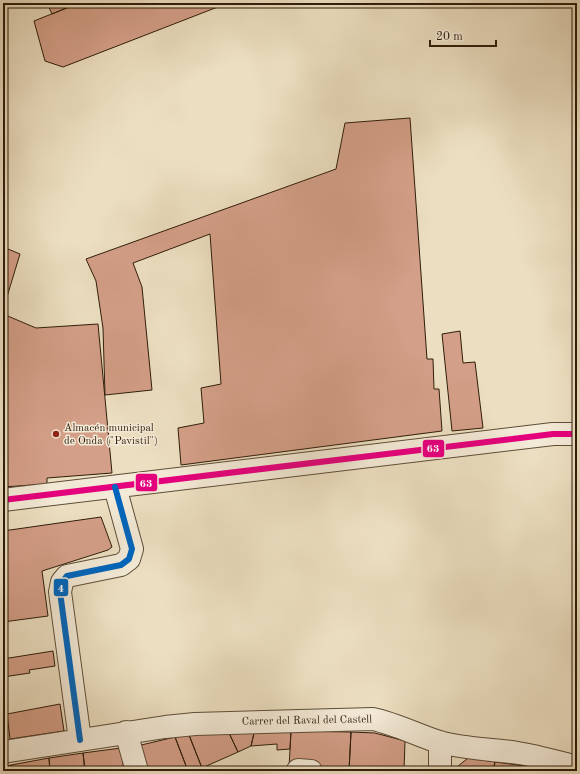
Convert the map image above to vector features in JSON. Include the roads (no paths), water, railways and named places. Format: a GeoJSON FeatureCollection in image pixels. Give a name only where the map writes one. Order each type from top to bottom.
{"type":"FeatureCollection","features":[{"type":"Feature","properties":{"kind":"street"},"geometry":{"type":"LineString","coordinates":[[3,500],[553,434],[577,434]]}},
{"type":"Feature","properties":{"kind":"street"},"geometry":{"type":"LineString","coordinates":[[80,740],[60,592],[62,582],[67,576],[121,565],[129,559],[132,549],[115,487]]}},
{"type":"Feature","properties":{"kind":"street","name":"Carrer del Raval del Castell"},"geometry":{"type":"LineString","coordinates":[[3,752],[126,732],[195,724],[373,719],[440,742],[518,753],[577,767]]}},
{"type":"Feature","properties":{"kind":"street"},"geometry":{"type":"LineString","coordinates":[[126,732],[137,771]]}},
{"type":"Feature","properties":{"kind":"street"},"geometry":{"type":"LineString","coordinates":[[440,742],[440,771]]}},
{"type":"Feature","properties":{"kind":"place","name":"Almacén municipal de Onda (\"Pavistil\")"},"geometry":{"type":"Point","coordinates":[56,434]}}]}
